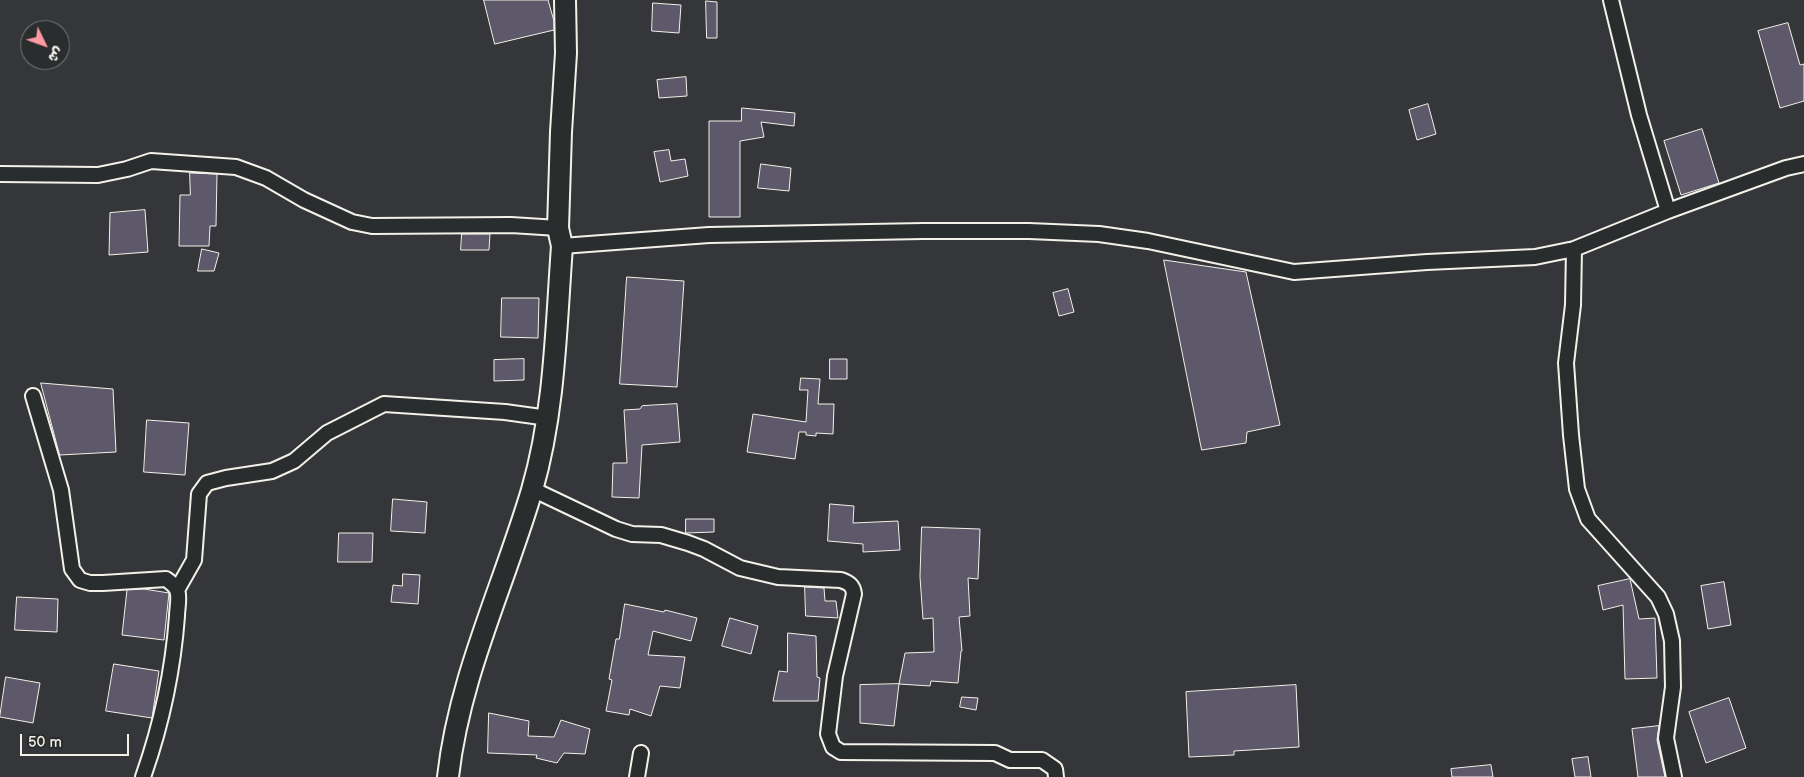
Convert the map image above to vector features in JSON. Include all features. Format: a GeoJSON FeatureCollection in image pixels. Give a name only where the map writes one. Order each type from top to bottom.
{"type":"FeatureCollection","features":[{"type":"Feature","properties":{"kind":"street"},"geometry":{"type":"LineString","coordinates":[[448,777],[461,707],[480,643],[532,489],[548,418],[552,386],[560,237],[561,132],[566,53],[565,0]]}},
{"type":"Feature","properties":{"kind":"street"},"geometry":{"type":"LineString","coordinates":[[1611,0],[1639,115],[1668,211]]}},
{"type":"Feature","properties":{"kind":"street"},"geometry":{"type":"LineString","coordinates":[[0,174],[98,175],[151,162],[236,167],[266,178],[304,200],[352,222],[372,226],[511,225],[560,237],[923,232],[1082,233],[1148,241],[1294,272],[1342,270],[1427,262],[1535,258],[1574,249],[1668,211],[1786,168],[1804,164]]}},
{"type":"Feature","properties":{"kind":"street"},"geometry":{"type":"LineString","coordinates":[[1574,249],[1573,305],[1566,363],[1577,489],[1588,520],[1658,597],[1666,614],[1672,642],[1673,687],[1666,738],[1674,777]]}},
{"type":"Feature","properties":{"kind":"street"},"geometry":{"type":"LineString","coordinates":[[33,396],[61,490],[72,569],[80,580],[90,583],[103,583],[166,579],[177,590],[175,637],[167,687],[151,754],[143,777]]}},
{"type":"Feature","properties":{"kind":"street"},"geometry":{"type":"LineString","coordinates":[[177,590],[194,560],[199,494],[207,483],[226,478],[272,472],[294,461],[327,433],[384,404],[505,412],[548,418]]}},
{"type":"Feature","properties":{"kind":"street"},"geometry":{"type":"LineString","coordinates":[[532,489],[616,529],[632,534],[661,535],[688,543],[704,549],[740,568],[778,578],[841,580],[849,582],[854,594],[835,676],[828,734],[833,747],[840,752],[995,753],[1010,760],[1042,760],[1055,769],[1056,777]]}},
{"type":"Feature","properties":{"kind":"street"},"geometry":{"type":"LineString","coordinates":[[637,777],[641,753]]}},
{"type":"Feature","properties":{"kind":"building"},"geometry":{"type":"Polygon","coordinates":[[[484,0],[548,0],[554,21],[554,30],[495,44],[484,0]]]}},
{"type":"Feature","properties":{"kind":"building"},"geometry":{"type":"Polygon","coordinates":[[[706,1],[717,2],[717,38],[707,38],[706,1]]]}},
{"type":"Feature","properties":{"kind":"building"},"geometry":{"type":"Polygon","coordinates":[[[653,3],[681,5],[679,33],[652,31],[653,3]]]}},
{"type":"Feature","properties":{"kind":"building"},"geometry":{"type":"Polygon","coordinates":[[[1788,23],[1800,65],[1804,64],[1804,101],[1780,108],[1758,31],[1788,23]]]}},
{"type":"Feature","properties":{"kind":"building"},"geometry":{"type":"Polygon","coordinates":[[[686,77],[687,96],[659,98],[657,80],[686,77]]]}},
{"type":"Feature","properties":{"kind":"building"},"geometry":{"type":"Polygon","coordinates":[[[1428,104],[1436,134],[1417,140],[1409,110],[1428,104]]]}},
{"type":"Feature","properties":{"kind":"building"},"geometry":{"type":"Polygon","coordinates":[[[742,108],[795,113],[794,126],[761,122],[764,137],[740,141],[740,217],[709,217],[709,121],[741,121],[742,108]]]}},
{"type":"Feature","properties":{"kind":"building"},"geometry":{"type":"Polygon","coordinates":[[[1702,129],[1719,183],[1681,195],[1664,141],[1702,129]]]}},
{"type":"Feature","properties":{"kind":"building"},"geometry":{"type":"Polygon","coordinates":[[[669,150],[671,161],[685,159],[688,176],[660,182],[654,152],[669,150]]]}},
{"type":"Feature","properties":{"kind":"building"},"geometry":{"type":"Polygon","coordinates":[[[761,164],[791,168],[789,191],[758,188],[761,164]]]}},
{"type":"Feature","properties":{"kind":"building"},"geometry":{"type":"Polygon","coordinates":[[[190,173],[217,174],[216,226],[210,226],[209,246],[179,246],[180,195],[190,195],[190,173]]]}},
{"type":"Feature","properties":{"kind":"building"},"geometry":{"type":"Polygon","coordinates":[[[145,210],[148,252],[109,255],[110,213],[145,210]]]}},
{"type":"Feature","properties":{"kind":"building"},"geometry":{"type":"Polygon","coordinates":[[[462,234],[490,234],[489,250],[461,250],[462,234]]]}},
{"type":"Feature","properties":{"kind":"building"},"geometry":{"type":"Polygon","coordinates":[[[202,249],[219,253],[214,271],[198,271],[202,249]]]}},
{"type":"Feature","properties":{"kind":"building"},"geometry":{"type":"Polygon","coordinates":[[[1164,260],[1246,272],[1280,425],[1247,432],[1246,443],[1202,450],[1164,260]]]}},
{"type":"Feature","properties":{"kind":"building"},"geometry":{"type":"Polygon","coordinates":[[[627,277],[684,281],[677,387],[620,384],[627,277]]]}},
{"type":"Feature","properties":{"kind":"building"},"geometry":{"type":"Polygon","coordinates":[[[1068,289],[1074,312],[1059,316],[1053,293],[1068,289]]]}},
{"type":"Feature","properties":{"kind":"building"},"geometry":{"type":"Polygon","coordinates":[[[502,298],[539,298],[538,338],[501,337],[502,298]]]}},
{"type":"Feature","properties":{"kind":"building"},"geometry":{"type":"Polygon","coordinates":[[[524,359],[524,380],[494,381],[494,360],[524,359]]]}},
{"type":"Feature","properties":{"kind":"building"},"geometry":{"type":"Polygon","coordinates":[[[830,359],[847,359],[847,379],[830,379],[830,359]]]}},
{"type":"Feature","properties":{"kind":"building"},"geometry":{"type":"Polygon","coordinates":[[[801,378],[820,379],[818,404],[834,404],[833,434],[816,433],[816,436],[806,435],[806,432],[799,432],[795,459],[747,452],[753,414],[806,422],[808,390],[800,390],[801,378]]]}},
{"type":"Feature","properties":{"kind":"building"},"geometry":{"type":"Polygon","coordinates":[[[41,383],[113,389],[116,452],[60,455],[41,383]]]}},
{"type":"Feature","properties":{"kind":"building"},"geometry":{"type":"Polygon","coordinates":[[[677,404],[680,442],[642,445],[639,498],[612,497],[613,463],[627,463],[624,410],[640,409],[642,406],[677,404]]]}},
{"type":"Feature","properties":{"kind":"building"},"geometry":{"type":"Polygon","coordinates":[[[147,420],[189,423],[185,475],[144,472],[147,420]]]}},
{"type":"Feature","properties":{"kind":"building"},"geometry":{"type":"Polygon","coordinates":[[[393,499],[427,502],[425,533],[391,531],[393,499]]]}},
{"type":"Feature","properties":{"kind":"building"},"geometry":{"type":"Polygon","coordinates":[[[830,504],[854,506],[853,523],[898,521],[900,550],[863,552],[863,544],[828,541],[830,504]]]}},
{"type":"Feature","properties":{"kind":"building"},"geometry":{"type":"Polygon","coordinates":[[[686,519],[714,519],[714,532],[686,533],[686,519]]]}},
{"type":"Feature","properties":{"kind":"building"},"geometry":{"type":"Polygon","coordinates":[[[922,527],[980,529],[978,579],[968,578],[970,616],[959,617],[962,651],[958,683],[931,681],[930,686],[899,684],[905,653],[934,652],[933,618],[923,619],[920,577],[922,527]]]}},
{"type":"Feature","properties":{"kind":"building"},"geometry":{"type":"Polygon","coordinates":[[[339,533],[373,533],[372,562],[338,562],[339,533]]]}},
{"type":"Feature","properties":{"kind":"building"},"geometry":{"type":"Polygon","coordinates":[[[403,574],[420,575],[418,604],[391,602],[393,585],[402,586],[403,574]]]}},
{"type":"Feature","properties":{"kind":"building"},"geometry":{"type":"Polygon","coordinates":[[[1630,579],[1639,619],[1655,618],[1657,678],[1625,679],[1623,605],[1603,610],[1598,586],[1630,579]]]}},
{"type":"Feature","properties":{"kind":"building"},"geometry":{"type":"Polygon","coordinates":[[[1724,582],[1731,625],[1708,629],[1701,586],[1724,582]]]}},
{"type":"Feature","properties":{"kind":"building"},"geometry":{"type":"Polygon","coordinates":[[[805,587],[824,588],[825,601],[836,601],[838,618],[806,616],[805,587]]]}},
{"type":"Feature","properties":{"kind":"building"},"geometry":{"type":"Polygon","coordinates":[[[144,589],[169,593],[164,640],[122,635],[127,590],[144,589]]]}},
{"type":"Feature","properties":{"kind":"building"},"geometry":{"type":"Polygon","coordinates":[[[17,597],[58,599],[57,632],[15,630],[17,597]]]}},
{"type":"Feature","properties":{"kind":"building"},"geometry":{"type":"Polygon","coordinates":[[[625,604],[664,612],[665,610],[697,618],[691,641],[653,631],[648,655],[685,657],[680,688],[660,686],[651,716],[630,709],[629,715],[606,711],[612,680],[609,679],[616,639],[619,639],[625,604]]]}},
{"type":"Feature","properties":{"kind":"building"},"geometry":{"type":"Polygon","coordinates":[[[730,618],[758,626],[751,654],[722,646],[730,618]]]}},
{"type":"Feature","properties":{"kind":"building"},"geometry":{"type":"Polygon","coordinates":[[[788,633],[816,636],[817,677],[820,678],[818,701],[773,701],[779,671],[787,672],[788,633]]]}},
{"type":"Feature","properties":{"kind":"building"},"geometry":{"type":"Polygon","coordinates":[[[114,664],[159,671],[152,718],[106,711],[114,664]]]}},
{"type":"Feature","properties":{"kind":"building"},"geometry":{"type":"Polygon","coordinates":[[[6,677],[40,683],[33,723],[0,717],[6,677]]]}},
{"type":"Feature","properties":{"kind":"building"},"geometry":{"type":"Polygon","coordinates":[[[899,684],[894,726],[860,723],[860,685],[899,684]]]}},
{"type":"Feature","properties":{"kind":"building"},"geometry":{"type":"Polygon","coordinates":[[[1296,685],[1299,747],[1234,751],[1234,755],[1189,757],[1186,692],[1296,685]]]}},
{"type":"Feature","properties":{"kind":"building"},"geometry":{"type":"Polygon","coordinates":[[[962,697],[978,698],[976,710],[960,707],[962,697]]]}},
{"type":"Feature","properties":{"kind":"building"},"geometry":{"type":"Polygon","coordinates":[[[1729,698],[1746,748],[1706,763],[1689,712],[1729,698]]]}},
{"type":"Feature","properties":{"kind":"building"},"geometry":{"type":"Polygon","coordinates":[[[489,713],[529,721],[528,736],[554,737],[561,720],[590,729],[585,754],[564,753],[557,763],[536,758],[537,755],[488,753],[489,713]]]}},
{"type":"Feature","properties":{"kind":"building"},"geometry":{"type":"Polygon","coordinates":[[[1659,726],[1657,740],[1665,777],[1638,777],[1632,729],[1659,726]]]}},
{"type":"Feature","properties":{"kind":"building"},"geometry":{"type":"Polygon","coordinates":[[[1588,757],[1591,777],[1575,777],[1572,759],[1588,757]]]}},
{"type":"Feature","properties":{"kind":"building"},"geometry":{"type":"Polygon","coordinates":[[[1491,765],[1493,777],[1452,777],[1451,769],[1491,765]]]}}]}
